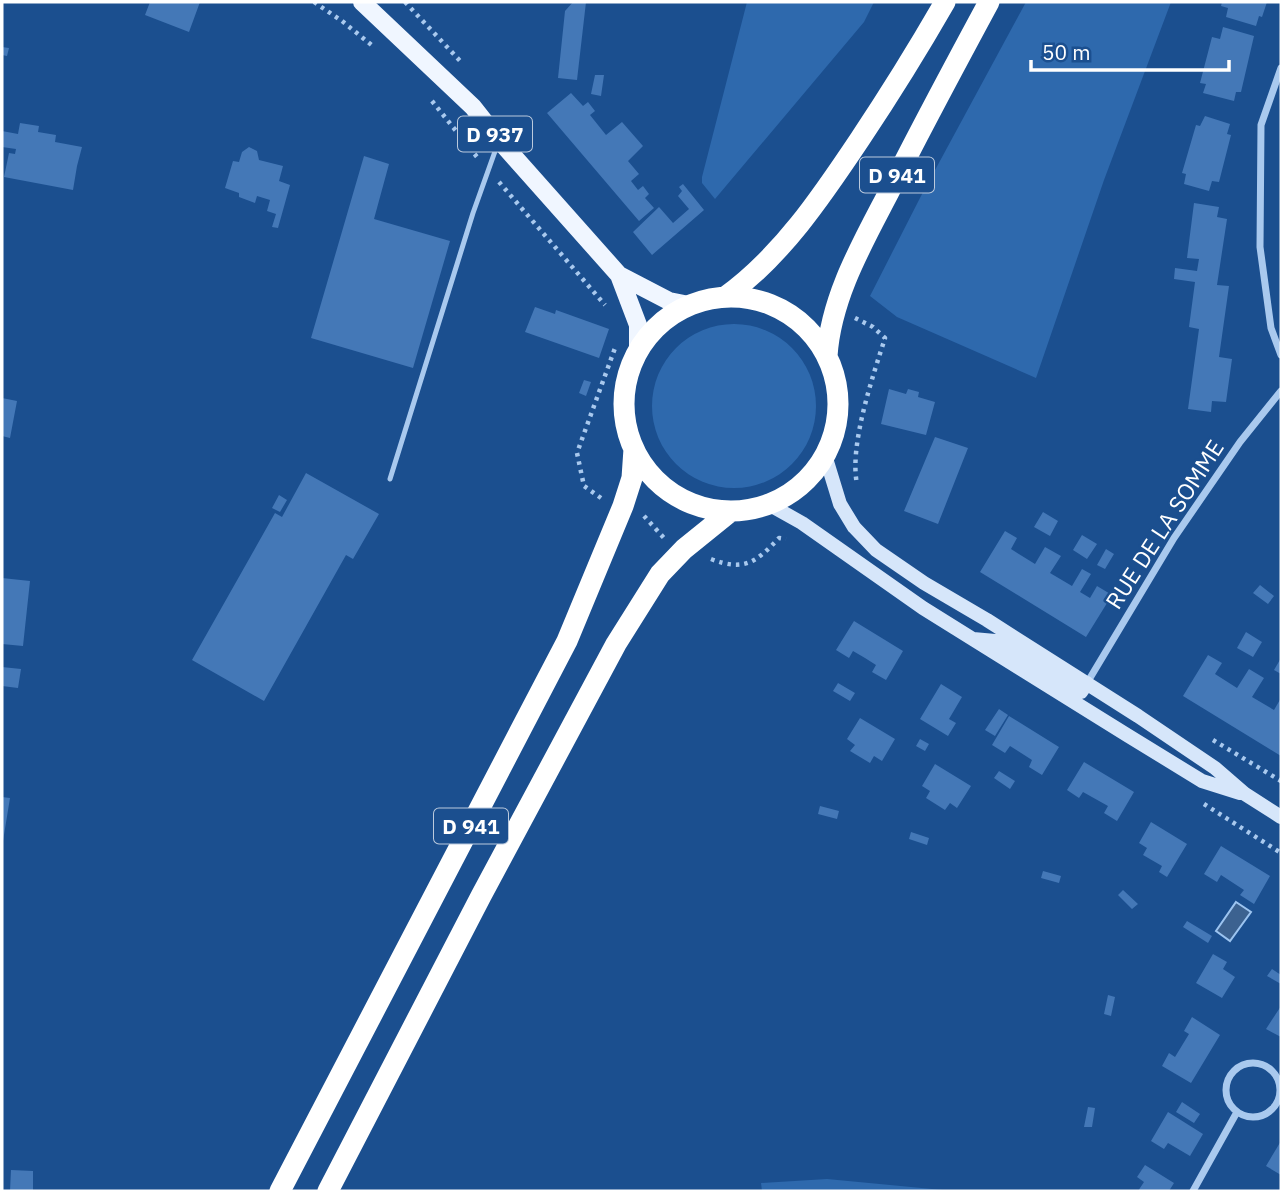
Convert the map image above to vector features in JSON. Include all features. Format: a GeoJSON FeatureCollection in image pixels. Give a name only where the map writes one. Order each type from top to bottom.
{"type":"FeatureCollection","features":[{"type":"Feature","properties":{"kind":"highway","name":"D 941"},"geometry":{"type":"LineString","coordinates":[[725,297],[748,281],[823,195],[909,65],[945,2]]}},
{"type":"Feature","properties":{"kind":"highway","name":"D 941"},"geometry":{"type":"LineString","coordinates":[[827,356],[835,306],[867,234],[989,2]]}},
{"type":"Feature","properties":{"kind":"highway"},"geometry":{"type":"LineString","coordinates":[[725,297],[766,302],[785,311],[817,338],[827,356],[839,401],[833,436],[825,455],[804,482],[787,495],[768,504],[731,511],[681,499],[654,478],[634,449],[624,410],[630,370],[638,351],[660,324],[689,305],[725,297]]}},
{"type":"Feature","properties":{"kind":"highway","name":"D 941"},"geometry":{"type":"LineString","coordinates":[[280,1191],[567,641],[632,478],[634,449]]}},
{"type":"Feature","properties":{"kind":"highway","name":"D 941"},"geometry":{"type":"LineString","coordinates":[[328,1191],[616,644],[660,574],[684,549],[731,511]]}},
{"type":"Feature","properties":{"kind":"main road","name":"D 937"},"geometry":{"type":"LineString","coordinates":[[362,2],[473,107],[499,140],[620,275],[669,302],[689,305]]}},
{"type":"Feature","properties":{"kind":"main road","name":"D 937"},"geometry":{"type":"LineString","coordinates":[[620,275],[638,325],[638,351]]}},
{"type":"Feature","properties":{"kind":"main road"},"geometry":{"type":"LineString","coordinates":[[825,455],[840,504],[854,527],[876,550],[923,583],[1087,683],[1215,768],[1245,794],[1281,817]]}},
{"type":"Feature","properties":{"kind":"main road"},"geometry":{"type":"LineString","coordinates":[[768,504],[802,523],[880,580],[972,639],[1202,781],[1245,794]]}},
{"type":"Feature","properties":{"kind":"main road"},"geometry":{"type":"LineString","coordinates":[[972,639],[995,641],[1081,692],[1087,683]]}},
{"type":"Feature","properties":{"kind":"street"},"geometry":{"type":"LineString","coordinates":[[1281,68],[1261,125],[1260,247],[1271,328],[1281,355]]}},
{"type":"Feature","properties":{"kind":"street","name":"RUE DE LA SOMME"},"geometry":{"type":"LineString","coordinates":[[1087,683],[1174,538],[1240,442],[1281,391]]}},
{"type":"Feature","properties":{"kind":"street"},"geometry":{"type":"LineString","coordinates":[[1248,1064],[1266,1066],[1278,1079],[1279,1106],[1254,1117],[1237,1112],[1227,1098],[1228,1080],[1240,1067],[1248,1064]]}},
{"type":"Feature","properties":{"kind":"street"},"geometry":{"type":"LineString","coordinates":[[1193,1191],[1237,1112]]}},
{"type":"Feature","properties":{"kind":"lane"},"geometry":{"type":"LineString","coordinates":[[390,479],[499,140]]}},
{"type":"Feature","properties":{"kind":"path"},"geometry":{"type":"LineString","coordinates":[[314,2],[383,54]]}},
{"type":"Feature","properties":{"kind":"path"},"geometry":{"type":"LineString","coordinates":[[405,2],[467,69]]}},
{"type":"Feature","properties":{"kind":"path"},"geometry":{"type":"LineString","coordinates":[[429,99],[587,281],[611,315]]}},
{"type":"Feature","properties":{"kind":"path"},"geometry":{"type":"LineString","coordinates":[[855,318],[873,327],[885,338],[867,395],[854,469],[859,494]]}},
{"type":"Feature","properties":{"kind":"path"},"geometry":{"type":"LineString","coordinates":[[605,501],[584,486],[577,453],[616,345]]}},
{"type":"Feature","properties":{"kind":"path"},"geometry":{"type":"LineString","coordinates":[[639,510],[668,542]]}},
{"type":"Feature","properties":{"kind":"path"},"geometry":{"type":"LineString","coordinates":[[711,559],[729,566],[758,559],[779,538],[790,540]]}},
{"type":"Feature","properties":{"kind":"shaded area"},"geometry":{"type":"Polygon","coordinates":[[[747,2],[874,2],[864,22],[715,199],[702,183],[702,177],[747,2]]]}},
{"type":"Feature","properties":{"kind":"shaded area"},"geometry":{"type":"Polygon","coordinates":[[[1026,2],[1171,2],[1104,180],[1036,378],[897,317],[870,296],[1026,2]]]}},
{"type":"Feature","properties":{"kind":"shaded area"},"geometry":{"type":"Polygon","coordinates":[[[734,324],[766,330],[792,348],[810,374],[816,406],[810,438],[792,464],[766,482],[734,488],[702,482],[676,464],[658,438],[652,406],[658,374],[676,348],[702,330],[734,324]]]}},
{"type":"Feature","properties":{"kind":"shaded area"},"geometry":{"type":"Polygon","coordinates":[[[1236,902],[1251,912],[1230,941],[1216,931],[1236,902]]]}},
{"type":"Feature","properties":{"kind":"shaded area"},"geometry":{"type":"Polygon","coordinates":[[[827,1179],[953,1191],[762,1191],[761,1183],[827,1179]]]}},
{"type":"Feature","properties":{"kind":"building"},"geometry":{"type":"Polygon","coordinates":[[[150,2],[200,2],[189,32],[145,15],[150,2]]]}},
{"type":"Feature","properties":{"kind":"building"},"geometry":{"type":"Polygon","coordinates":[[[573,2],[586,2],[577,80],[558,78],[565,11],[573,2]]]}},
{"type":"Feature","properties":{"kind":"building"},"geometry":{"type":"Polygon","coordinates":[[[1222,2],[1267,2],[1256,26],[1226,17],[1228,8],[1221,6],[1222,2]]]}},
{"type":"Feature","properties":{"kind":"building"},"geometry":{"type":"Polygon","coordinates":[[[1223,27],[1254,36],[1241,92],[1236,92],[1234,101],[1203,93],[1206,84],[1200,83],[1212,37],[1220,39],[1223,27]]]}},
{"type":"Feature","properties":{"kind":"building"},"geometry":{"type":"Polygon","coordinates":[[[2,47],[9,48],[7,56],[2,55],[2,47]]]}},
{"type":"Feature","properties":{"kind":"building"},"geometry":{"type":"Polygon","coordinates":[[[595,75],[604,75],[601,96],[591,94],[595,75]]]}},
{"type":"Feature","properties":{"kind":"building"},"geometry":{"type":"Polygon","coordinates":[[[571,93],[583,106],[588,102],[595,111],[590,115],[606,135],[622,122],[643,146],[628,161],[639,174],[631,181],[638,190],[643,186],[649,194],[645,198],[654,208],[639,221],[547,113],[571,93]]]}},
{"type":"Feature","properties":{"kind":"building"},"geometry":{"type":"Polygon","coordinates":[[[1205,116],[1230,124],[1227,134],[1231,135],[1219,182],[1212,181],[1209,191],[1184,184],[1186,174],[1182,173],[1196,125],[1200,126],[1205,116]]]}},
{"type":"Feature","properties":{"kind":"building"},"geometry":{"type":"Polygon","coordinates":[[[20,123],[39,126],[38,132],[56,135],[55,142],[82,147],[73,190],[4,177],[9,153],[15,154],[16,149],[2,147],[2,131],[18,134],[20,123]]]}},
{"type":"Feature","properties":{"kind":"building"},"geometry":{"type":"Polygon","coordinates":[[[249,147],[257,151],[259,160],[283,166],[279,181],[290,185],[278,228],[272,227],[276,214],[267,211],[270,200],[257,196],[255,203],[225,188],[233,161],[239,162],[242,152],[249,147]]]}},
{"type":"Feature","properties":{"kind":"building"},"geometry":{"type":"Polygon","coordinates":[[[364,156],[389,164],[374,219],[450,241],[413,368],[311,338],[364,156]]]}},
{"type":"Feature","properties":{"kind":"building"},"geometry":{"type":"Polygon","coordinates":[[[683,184],[704,210],[652,255],[633,232],[659,207],[673,223],[689,209],[678,196],[682,191],[679,187],[683,184]]]}},
{"type":"Feature","properties":{"kind":"building"},"geometry":{"type":"Polygon","coordinates":[[[1194,203],[1219,207],[1217,217],[1227,219],[1217,285],[1229,286],[1219,357],[1232,359],[1226,402],[1212,401],[1211,412],[1188,409],[1199,329],[1189,327],[1195,282],[1174,279],[1175,268],[1197,271],[1199,259],[1187,258],[1194,203]]]}},
{"type":"Feature","properties":{"kind":"building"},"geometry":{"type":"Polygon","coordinates":[[[535,307],[555,314],[556,310],[609,329],[599,358],[525,332],[535,307]]]}},
{"type":"Feature","properties":{"kind":"building"},"geometry":{"type":"Polygon","coordinates":[[[584,380],[591,382],[586,396],[579,393],[584,380]]]}},
{"type":"Feature","properties":{"kind":"building"},"geometry":{"type":"Polygon","coordinates":[[[889,389],[906,394],[908,389],[919,392],[918,397],[935,402],[926,435],[881,424],[889,389]]]}},
{"type":"Feature","properties":{"kind":"building"},"geometry":{"type":"Polygon","coordinates":[[[2,398],[17,401],[10,438],[2,436],[2,398]]]}},
{"type":"Feature","properties":{"kind":"building"},"geometry":{"type":"Polygon","coordinates":[[[935,437],[968,448],[938,524],[904,511],[935,437]]]}},
{"type":"Feature","properties":{"kind":"building"},"geometry":{"type":"Polygon","coordinates":[[[306,473],[379,514],[353,559],[346,555],[264,701],[192,660],[275,513],[282,517],[306,473]]]}},
{"type":"Feature","properties":{"kind":"building"},"geometry":{"type":"Polygon","coordinates":[[[279,495],[287,500],[280,512],[272,508],[279,495]]]}},
{"type":"Feature","properties":{"kind":"building"},"geometry":{"type":"Polygon","coordinates":[[[1043,512],[1058,521],[1050,536],[1034,527],[1043,512]]]}},
{"type":"Feature","properties":{"kind":"building"},"geometry":{"type":"Polygon","coordinates":[[[1005,531],[1017,538],[1011,549],[1035,564],[1045,547],[1061,556],[1050,573],[1072,586],[1082,569],[1091,574],[1080,592],[1090,598],[1097,586],[1112,595],[1086,637],[980,572],[1005,531]]]}},
{"type":"Feature","properties":{"kind":"building"},"geometry":{"type":"Polygon","coordinates":[[[1082,535],[1097,544],[1087,559],[1073,550],[1082,535]]]}},
{"type":"Feature","properties":{"kind":"building"},"geometry":{"type":"Polygon","coordinates":[[[1106,549],[1114,554],[1105,569],[1097,565],[1106,549]]]}},
{"type":"Feature","properties":{"kind":"building"},"geometry":{"type":"Polygon","coordinates":[[[2,578],[30,581],[23,646],[2,644],[2,578]]]}},
{"type":"Feature","properties":{"kind":"building"},"geometry":{"type":"Polygon","coordinates":[[[1260,585],[1274,596],[1268,604],[1253,593],[1260,585]]]}},
{"type":"Feature","properties":{"kind":"building"},"geometry":{"type":"Polygon","coordinates":[[[854,621],[903,651],[886,680],[872,672],[876,665],[865,658],[853,651],[849,658],[836,650],[854,621]]]}},
{"type":"Feature","properties":{"kind":"building"},"geometry":{"type":"Polygon","coordinates":[[[1246,632],[1262,642],[1253,657],[1237,648],[1246,632]]]}},
{"type":"Feature","properties":{"kind":"building"},"geometry":{"type":"Polygon","coordinates":[[[1208,655],[1222,663],[1215,674],[1237,688],[1249,669],[1264,678],[1252,697],[1274,710],[1281,698],[1281,756],[1183,696],[1208,655]]]}},
{"type":"Feature","properties":{"kind":"building"},"geometry":{"type":"Polygon","coordinates":[[[1281,658],[1281,674],[1274,670],[1281,658]]]}},
{"type":"Feature","properties":{"kind":"building"},"geometry":{"type":"Polygon","coordinates":[[[2,667],[21,669],[18,688],[2,686],[2,667]]]}},
{"type":"Feature","properties":{"kind":"building"},"geometry":{"type":"Polygon","coordinates":[[[838,683],[855,693],[850,701],[833,691],[838,683]]]}},
{"type":"Feature","properties":{"kind":"building"},"geometry":{"type":"Polygon","coordinates":[[[941,684],[962,697],[949,719],[956,723],[948,736],[920,719],[941,684]]]}},
{"type":"Feature","properties":{"kind":"building"},"geometry":{"type":"Polygon","coordinates":[[[999,709],[1008,715],[995,736],[985,730],[999,709]]]}},
{"type":"Feature","properties":{"kind":"building"},"geometry":{"type":"Polygon","coordinates":[[[1009,716],[1059,747],[1042,775],[1029,767],[1032,760],[1010,746],[1005,753],[992,745],[1009,716]]]}},
{"type":"Feature","properties":{"kind":"building"},"geometry":{"type":"Polygon","coordinates":[[[860,718],[895,739],[882,761],[874,756],[870,763],[850,751],[855,745],[847,739],[860,718]]]}},
{"type":"Feature","properties":{"kind":"building"},"geometry":{"type":"Polygon","coordinates":[[[920,739],[929,744],[925,751],[916,746],[920,739]]]}},
{"type":"Feature","properties":{"kind":"building"},"geometry":{"type":"Polygon","coordinates":[[[1084,762],[1134,792],[1117,821],[1104,813],[1108,806],[1083,792],[1079,798],[1067,790],[1084,762]]]}},
{"type":"Feature","properties":{"kind":"building"},"geometry":{"type":"Polygon","coordinates":[[[935,764],[971,786],[957,808],[950,803],[945,810],[926,798],[930,791],[922,786],[935,764]]]}},
{"type":"Feature","properties":{"kind":"building"},"geometry":{"type":"Polygon","coordinates":[[[999,771],[1015,781],[1010,789],[994,778],[999,771]]]}},
{"type":"Feature","properties":{"kind":"building"},"geometry":{"type":"Polygon","coordinates":[[[2,797],[10,798],[3,841],[2,841],[2,797]]]}},
{"type":"Feature","properties":{"kind":"building"},"geometry":{"type":"Polygon","coordinates":[[[820,806],[839,811],[837,819],[818,814],[820,806]]]}},
{"type":"Feature","properties":{"kind":"building"},"geometry":{"type":"Polygon","coordinates":[[[1151,822],[1187,844],[1167,877],[1159,872],[1162,866],[1143,855],[1147,848],[1139,843],[1151,822]]]}},
{"type":"Feature","properties":{"kind":"building"},"geometry":{"type":"Polygon","coordinates":[[[911,832],[929,838],[927,845],[909,839],[911,832]]]}},
{"type":"Feature","properties":{"kind":"building"},"geometry":{"type":"Polygon","coordinates":[[[1221,846],[1270,876],[1254,904],[1240,895],[1244,890],[1221,875],[1217,882],[1204,874],[1221,846]]]}},
{"type":"Feature","properties":{"kind":"building"},"geometry":{"type":"Polygon","coordinates":[[[1043,871],[1061,876],[1059,883],[1041,878],[1043,871]]]}},
{"type":"Feature","properties":{"kind":"building"},"geometry":{"type":"Polygon","coordinates":[[[1123,890],[1138,904],[1132,909],[1118,895],[1123,890]]]}},
{"type":"Feature","properties":{"kind":"building"},"geometry":{"type":"Polygon","coordinates":[[[1187,921],[1212,936],[1208,943],[1183,927],[1187,921]]]}},
{"type":"Feature","properties":{"kind":"building"},"geometry":{"type":"Polygon","coordinates":[[[1213,954],[1227,962],[1223,969],[1235,977],[1222,998],[1196,983],[1213,954]]]}},
{"type":"Feature","properties":{"kind":"building"},"geometry":{"type":"Polygon","coordinates":[[[1272,969],[1281,975],[1281,984],[1267,976],[1272,969]]]}},
{"type":"Feature","properties":{"kind":"building"},"geometry":{"type":"Polygon","coordinates":[[[1108,995],[1115,997],[1111,1016],[1104,1014],[1108,995]]]}},
{"type":"Feature","properties":{"kind":"building"},"geometry":{"type":"Polygon","coordinates":[[[1281,1006],[1281,1037],[1266,1029],[1281,1006]]]}},
{"type":"Feature","properties":{"kind":"building"},"geometry":{"type":"Polygon","coordinates":[[[1192,1017],[1220,1035],[1191,1083],[1162,1066],[1169,1053],[1175,1057],[1189,1034],[1184,1031],[1192,1017]]]}},
{"type":"Feature","properties":{"kind":"building"},"geometry":{"type":"Polygon","coordinates":[[[1182,1102],[1200,1114],[1194,1123],[1176,1112],[1182,1102]]]}},
{"type":"Feature","properties":{"kind":"building"},"geometry":{"type":"Polygon","coordinates":[[[1088,1107],[1095,1108],[1092,1127],[1084,1127],[1088,1107]]]}},
{"type":"Feature","properties":{"kind":"building"},"geometry":{"type":"Polygon","coordinates":[[[1168,1112],[1203,1134],[1190,1156],[1168,1143],[1164,1149],[1151,1141],[1168,1112]]]}},
{"type":"Feature","properties":{"kind":"building"},"geometry":{"type":"Polygon","coordinates":[[[1281,1141],[1281,1175],[1266,1166],[1281,1141]]]}},
{"type":"Feature","properties":{"kind":"building"},"geometry":{"type":"Polygon","coordinates":[[[1145,1165],[1174,1183],[1169,1191],[1138,1191],[1144,1182],[1137,1177],[1145,1165]]]}},
{"type":"Feature","properties":{"kind":"building"},"geometry":{"type":"Polygon","coordinates":[[[11,1170],[33,1171],[33,1191],[10,1191],[11,1170]]]}}]}
